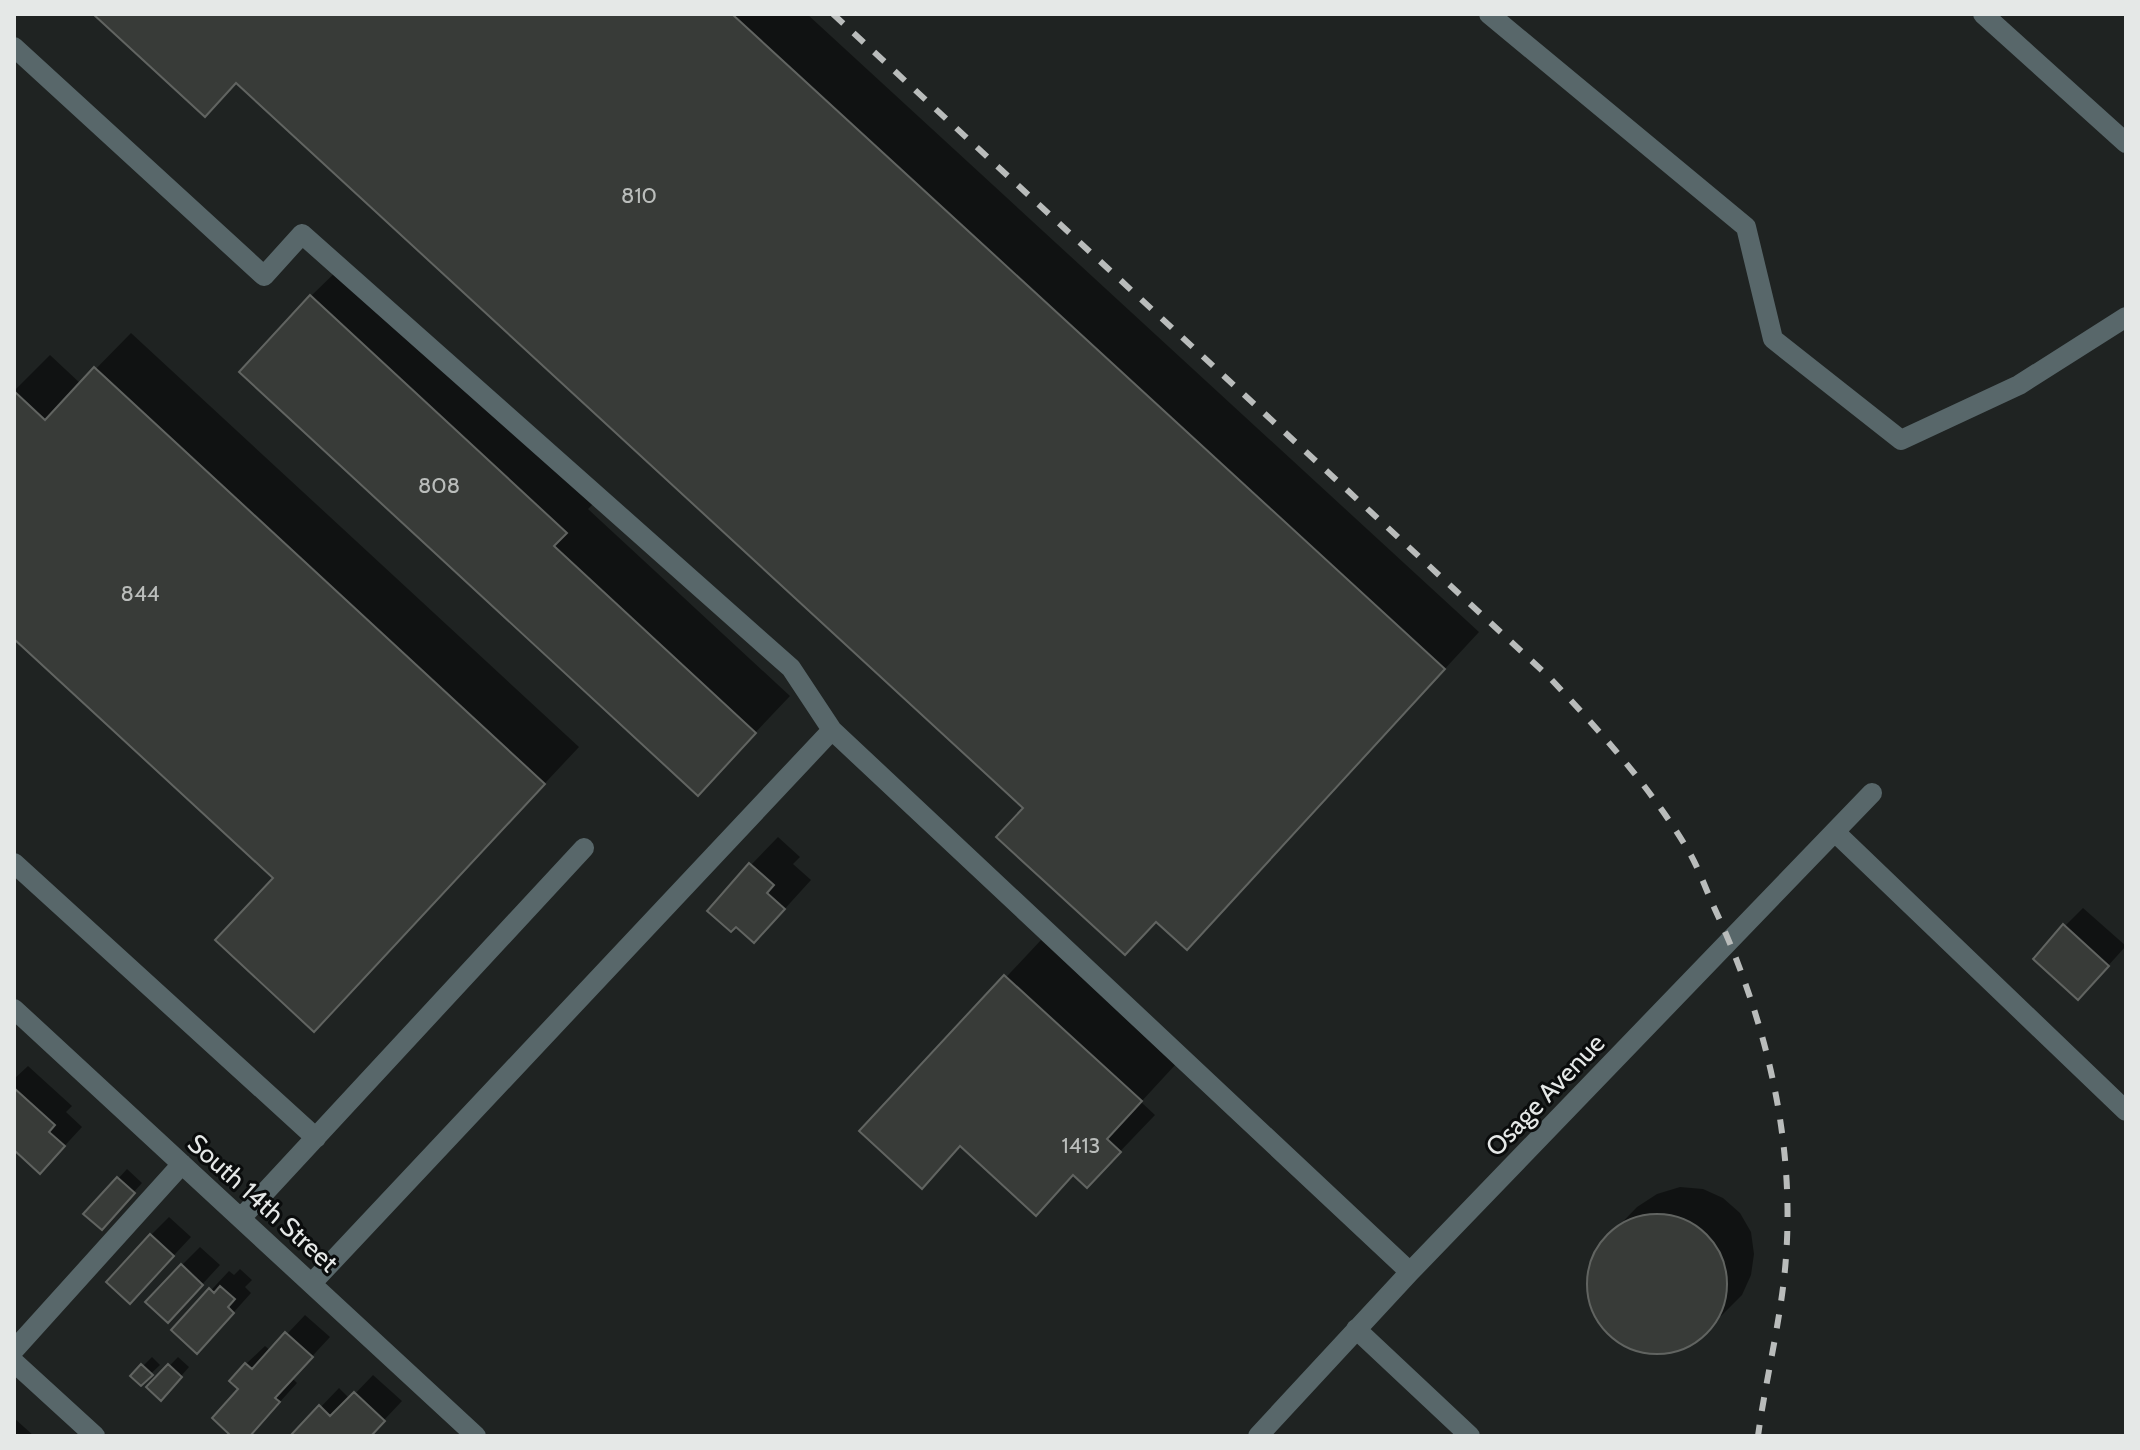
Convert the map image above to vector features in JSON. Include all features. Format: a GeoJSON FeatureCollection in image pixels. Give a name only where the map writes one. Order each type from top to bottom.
{"type":"FeatureCollection","features":[{"type":"Feature","properties":{"kind":"street"},"geometry":{"type":"LineString","coordinates":[[1489,14],[1746,227],[1773,339],[1901,440],[2019,385],[2126,317]]}},
{"type":"Feature","properties":{"kind":"street"},"geometry":{"type":"LineString","coordinates":[[1983,14],[2126,143]]}},
{"type":"Feature","properties":{"kind":"street"},"geometry":{"type":"LineString","coordinates":[[14,47],[264,276],[302,234],[791,668],[832,730],[1410,1272]]}},
{"type":"Feature","properties":{"kind":"street"},"geometry":{"type":"LineString","coordinates":[[312,1283],[832,730]]}},
{"type":"Feature","properties":{"kind":"street","name":"Osage Avenue"},"geometry":{"type":"LineString","coordinates":[[1258,1436],[1410,1272],[1872,793]]}},
{"type":"Feature","properties":{"kind":"street"},"geometry":{"type":"LineString","coordinates":[[1835,832],[2126,1111]]}},
{"type":"Feature","properties":{"kind":"street"},"geometry":{"type":"LineString","coordinates":[[241,1218],[584,848]]}},
{"type":"Feature","properties":{"kind":"street"},"geometry":{"type":"LineString","coordinates":[[14,863],[316,1138]]}},
{"type":"Feature","properties":{"kind":"street","name":"South 14th Street"},"geometry":{"type":"LineString","coordinates":[[14,1009],[476,1436]]}},
{"type":"Feature","properties":{"kind":"street"},"geometry":{"type":"LineString","coordinates":[[14,1350],[182,1164]]}},
{"type":"Feature","properties":{"kind":"street"},"geometry":{"type":"LineString","coordinates":[[1356,1329],[1470,1436]]}},
{"type":"Feature","properties":{"kind":"street"},"geometry":{"type":"LineString","coordinates":[[14,1362],[95,1436]]}},
{"type":"Feature","properties":{"kind":"building"},"geometry":{"type":"Polygon","coordinates":[[[93,14],[732,14],[1445,669],[1187,950],[1156,922],[1125,955],[996,837],[1023,808],[236,83],[205,117],[93,14]]]}},
{"type":"Feature","properties":{"kind":"building"},"geometry":{"type":"Polygon","coordinates":[[[310,295],[567,533],[554,546],[756,733],[698,796],[239,372],[310,295]]]}},
{"type":"Feature","properties":{"kind":"building"},"geometry":{"type":"Polygon","coordinates":[[[94,367],[545,784],[314,1032],[215,940],[273,878],[14,639],[14,391],[45,420],[94,367]]]}},
{"type":"Feature","properties":{"kind":"building"},"geometry":{"type":"Polygon","coordinates":[[[749,863],[774,885],[767,893],[785,909],[754,943],[736,927],[731,932],[707,911],[749,863]]]}},
{"type":"Feature","properties":{"kind":"building"},"geometry":{"type":"Polygon","coordinates":[[[2063,924],[2109,966],[2078,1000],[2033,959],[2063,924]]]}},
{"type":"Feature","properties":{"kind":"building"},"geometry":{"type":"Polygon","coordinates":[[[1004,975],[1142,1101],[1107,1139],[1121,1152],[1087,1188],[1073,1175],[1036,1216],[960,1146],[922,1189],[859,1131],[1004,975]]]}},
{"type":"Feature","properties":{"kind":"building"},"geometry":{"type":"Polygon","coordinates":[[[14,1088],[55,1125],[49,1132],[65,1146],[40,1174],[14,1150],[14,1088]]]}},
{"type":"Feature","properties":{"kind":"building"},"geometry":{"type":"Polygon","coordinates":[[[117,1177],[135,1193],[102,1230],[83,1214],[117,1177]]]}},
{"type":"Feature","properties":{"kind":"building"},"geometry":{"type":"Polygon","coordinates":[[[1657,1214],[1684,1219],[1706,1235],[1722,1257],[1727,1284],[1722,1311],[1706,1333],[1684,1349],[1657,1354],[1630,1349],[1608,1333],[1592,1311],[1587,1284],[1592,1257],[1608,1235],[1630,1219],[1657,1214]]]}},
{"type":"Feature","properties":{"kind":"building"},"geometry":{"type":"Polygon","coordinates":[[[150,1234],[174,1256],[130,1304],[106,1282],[150,1234]]]}},
{"type":"Feature","properties":{"kind":"building"},"geometry":{"type":"Polygon","coordinates":[[[181,1264],[203,1285],[168,1323],[145,1302],[181,1264]]]}},
{"type":"Feature","properties":{"kind":"building"},"geometry":{"type":"Polygon","coordinates":[[[220,1286],[235,1299],[228,1307],[234,1313],[197,1354],[171,1330],[209,1288],[214,1293],[220,1286]]]}},
{"type":"Feature","properties":{"kind":"building"},"geometry":{"type":"Polygon","coordinates":[[[285,1332],[313,1357],[275,1398],[280,1402],[250,1436],[231,1436],[212,1418],[238,1389],[229,1381],[245,1363],[252,1369],[285,1332]]]}},
{"type":"Feature","properties":{"kind":"building"},"geometry":{"type":"Polygon","coordinates":[[[141,1364],[153,1375],[141,1386],[130,1376],[141,1364]]]}},
{"type":"Feature","properties":{"kind":"building"},"geometry":{"type":"Polygon","coordinates":[[[168,1364],[182,1377],[161,1401],[146,1387],[168,1364]]]}},
{"type":"Feature","properties":{"kind":"building"},"geometry":{"type":"Polygon","coordinates":[[[354,1392],[385,1421],[371,1436],[290,1436],[319,1405],[330,1416],[354,1392]]]}},
{"type":"Feature","properties":{"kind":"railway"},"geometry":{"type":"LineString","coordinates":[[833,14],[1548,676],[1622,759],[1673,826],[1698,870],[1747,989],[1761,1032],[1780,1121],[1788,1211],[1786,1257],[1758,1436]]}}]}
